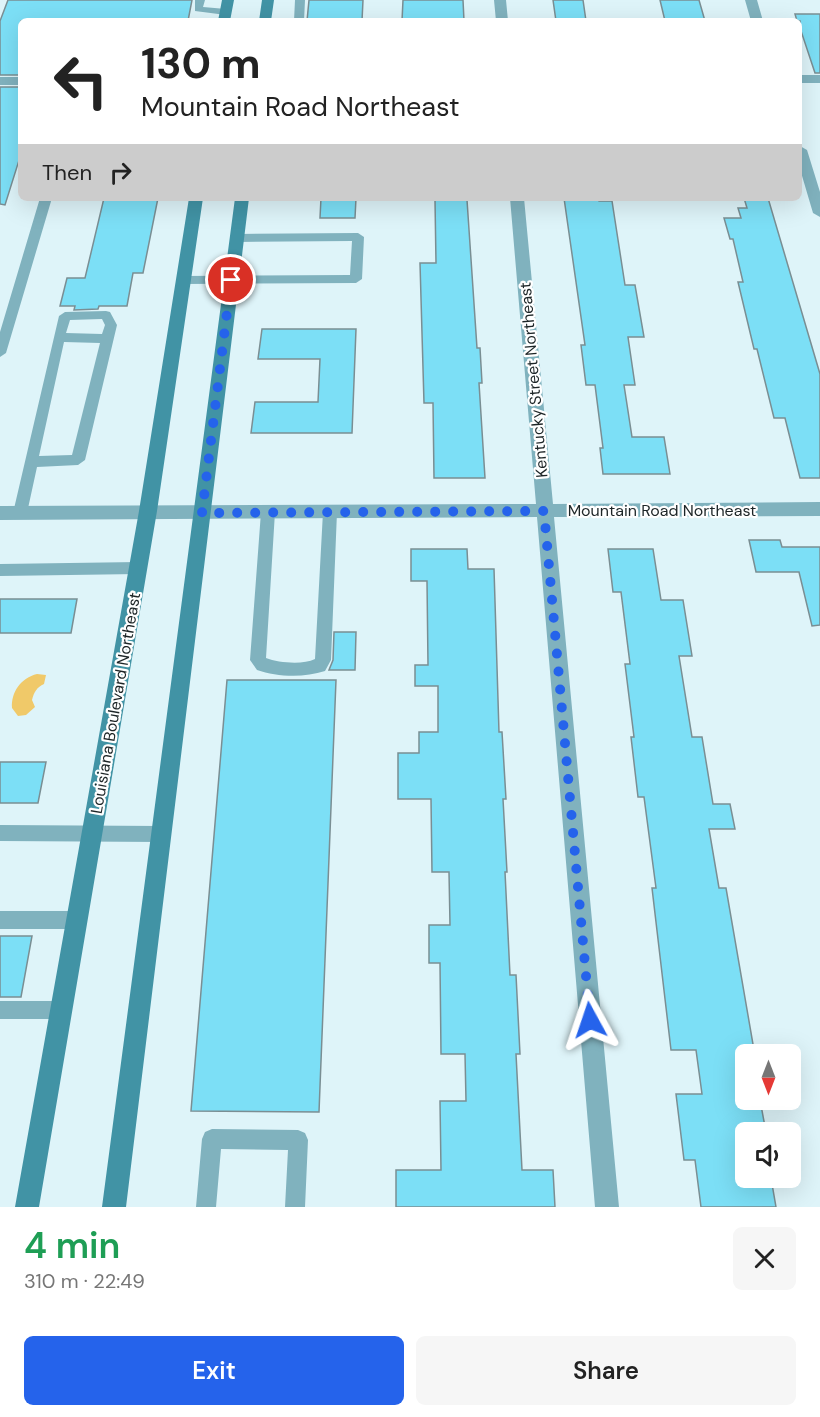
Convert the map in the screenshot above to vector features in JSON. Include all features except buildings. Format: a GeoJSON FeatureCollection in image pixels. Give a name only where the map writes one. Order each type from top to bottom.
{"type":"FeatureCollection","features":[{"type":"Feature","properties":{"kind":"main road"},"geometry":{"type":"LineString","coordinates":[[265,18],[268,0]]}},
{"type":"Feature","properties":{"kind":"main road","name":"Louisiana Boulevard Northeast"},"geometry":{"type":"LineString","coordinates":[[27,1207],[148,511],[196,201]]}},
{"type":"Feature","properties":{"kind":"main road"},"geometry":{"type":"LineString","coordinates":[[114,1207],[242,201]]}},
{"type":"Feature","properties":{"kind":"street"},"geometry":{"type":"LineString","coordinates":[[500,0],[502,18]]}},
{"type":"Feature","properties":{"kind":"street"},"geometry":{"type":"LineString","coordinates":[[750,0],[757,18]]}},
{"type":"Feature","properties":{"kind":"street"},"geometry":{"type":"LineString","coordinates":[[802,79],[820,79]]}},
{"type":"Feature","properties":{"kind":"street"},"geometry":{"type":"LineString","coordinates":[[0,81],[18,81]]}},
{"type":"Feature","properties":{"kind":"street"},"geometry":{"type":"LineString","coordinates":[[802,156],[820,213]]}},
{"type":"Feature","properties":{"kind":"street","name":"Kentucky Street Northeast"},"geometry":{"type":"LineString","coordinates":[[517,201],[607,1207]]}},
{"type":"Feature","properties":{"kind":"street","name":"Mountain Road Northeast"},"geometry":{"type":"LineString","coordinates":[[0,513],[820,509]]}},
{"type":"Feature","properties":{"kind":"lane"},"geometry":{"type":"LineString","coordinates":[[200,0],[198,9],[226,11]]}},
{"type":"Feature","properties":{"kind":"lane"},"geometry":{"type":"LineString","coordinates":[[299,18],[300,0]]}},
{"type":"Feature","properties":{"kind":"lane"},"geometry":{"type":"LineString","coordinates":[[0,353],[45,201]]}},
{"type":"Feature","properties":{"kind":"lane"},"geometry":{"type":"LineString","coordinates":[[184,280],[356,279],[358,237],[237,238]]}},
{"type":"Feature","properties":{"kind":"lane"},"geometry":{"type":"LineString","coordinates":[[20,513],[31,462],[59,337],[65,316],[106,315],[111,325],[78,460],[31,462]]}},
{"type":"Feature","properties":{"kind":"lane"},"geometry":{"type":"LineString","coordinates":[[59,337],[107,339]]}},
{"type":"Feature","properties":{"kind":"lane"},"geometry":{"type":"LineString","coordinates":[[268,512],[258,660],[262,665],[270,667],[312,668],[319,666],[323,660],[330,512]]}},
{"type":"Feature","properties":{"kind":"lane"},"geometry":{"type":"LineString","coordinates":[[0,570],[138,568]]}},
{"type":"Feature","properties":{"kind":"lane"},"geometry":{"type":"LineString","coordinates":[[0,833],[160,834]]}},
{"type":"Feature","properties":{"kind":"lane"},"geometry":{"type":"LineString","coordinates":[[0,920],[77,920]]}},
{"type":"Feature","properties":{"kind":"lane"},"geometry":{"type":"LineString","coordinates":[[0,1010],[61,1010]]}},
{"type":"Feature","properties":{"kind":"lane"},"geometry":{"type":"LineString","coordinates":[[206,1207],[212,1139],[298,1140],[295,1207]]}},
{"type":"Feature","properties":{"kind":"shaded area"},"geometry":{"type":"Polygon","coordinates":[[[37,674],[46,675],[44,684],[38,688],[33,697],[35,707],[26,715],[18,716],[12,708],[15,691],[22,682],[37,674]]]}},
{"type":"Feature","properties":{"kind":"route"},"geometry":{"type":"LineString","coordinates":[[231,280],[202,513],[544,511],[590,1020]]}}]}
